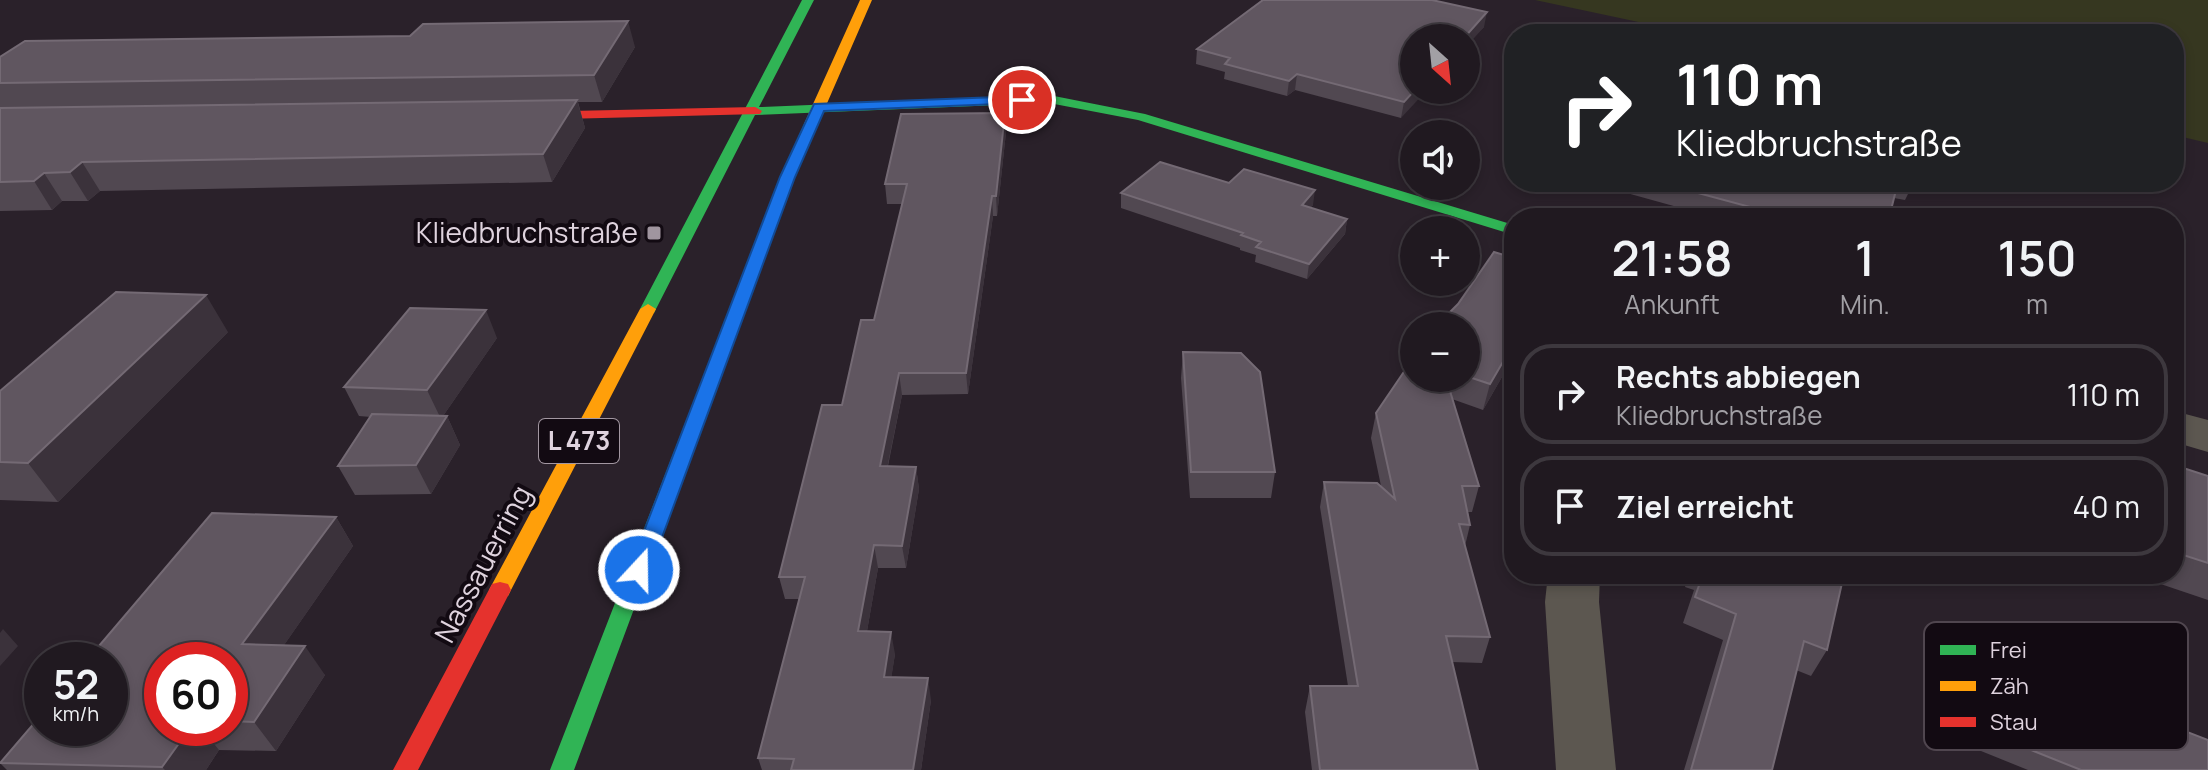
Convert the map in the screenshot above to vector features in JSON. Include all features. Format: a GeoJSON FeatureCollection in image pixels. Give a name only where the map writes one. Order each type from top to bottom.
{"type":"FeatureCollection","features":[{"type":"Feature","properties":{"kind":"main road","name":"Nassauerring"},"geometry":{"type":"LineString","coordinates":[[405,770],[753,111],[808,0]]}},
{"type":"Feature","properties":{"kind":"main road"},"geometry":{"type":"LineString","coordinates":[[562,770],[782,192],[866,0]]}},
{"type":"Feature","properties":{"kind":"main road"},"geometry":{"type":"LineString","coordinates":[[507,116],[753,111],[1049,99],[1140,117],[1504,227]]}},
{"type":"Feature","properties":{"kind":"street"},"geometry":{"type":"LineString","coordinates":[[2184,429],[2208,436]]}},
{"type":"Feature","properties":{"kind":"street"},"geometry":{"type":"LineString","coordinates":[[1573,584],[1572,602],[1586,770]]}},
{"type":"Feature","properties":{"kind":"green space"},"geometry":{"type":"Polygon","coordinates":[[[1535,0],[2208,0],[2208,143],[2184,137],[2184,24],[1648,24],[1535,0]]]}},
{"type":"Feature","properties":{"kind":"building"},"geometry":{"type":"Polygon","coordinates":[[[1263,0],[1432,0],[1487,12],[1476,24],[1400,24],[1400,101],[1297,74],[1289,81],[1225,64],[1230,58],[1197,49],[1263,0]]]}},
{"type":"Feature","properties":{"kind":"building"},"geometry":{"type":"Polygon","coordinates":[[[628,21],[594,75],[0,83],[0,57],[25,41],[410,36],[423,24],[628,21]]]}},
{"type":"Feature","properties":{"kind":"building"},"geometry":{"type":"Polygon","coordinates":[[[577,100],[543,154],[82,162],[70,172],[44,173],[34,181],[0,182],[0,108],[577,100]]]}},
{"type":"Feature","properties":{"kind":"building"},"geometry":{"type":"Polygon","coordinates":[[[1005,113],[996,196],[992,196],[966,373],[899,373],[880,466],[916,467],[902,546],[874,545],[858,631],[891,632],[884,677],[928,678],[913,770],[791,770],[794,759],[758,758],[805,577],[779,577],[822,405],[842,405],[861,320],[874,320],[907,184],[885,184],[901,114],[1005,113]]]}},
{"type":"Feature","properties":{"kind":"building"},"geometry":{"type":"Polygon","coordinates":[[[1160,162],[1229,183],[1244,169],[1315,190],[1302,205],[1347,219],[1309,264],[1256,247],[1261,242],[1241,235],[1243,233],[1121,193],[1160,162]]]}},
{"type":"Feature","properties":{"kind":"building"},"geometry":{"type":"Polygon","coordinates":[[[1694,192],[1896,192],[1892,208],[1754,208],[1694,192]]]}},
{"type":"Feature","properties":{"kind":"building"},"geometry":{"type":"Polygon","coordinates":[[[1494,252],[1504,255],[1504,360],[1490,384],[1480,381],[1480,312],[1450,312],[1464,296],[1480,296],[1480,272],[1494,252]]]}},
{"type":"Feature","properties":{"kind":"building"},"geometry":{"type":"Polygon","coordinates":[[[116,292],[206,295],[28,463],[0,462],[0,391],[116,292]]]}},
{"type":"Feature","properties":{"kind":"building"},"geometry":{"type":"Polygon","coordinates":[[[410,308],[486,310],[427,390],[344,387],[410,308]]]}},
{"type":"Feature","properties":{"kind":"building"},"geometry":{"type":"Polygon","coordinates":[[[1183,352],[1241,353],[1260,372],[1275,472],[1191,472],[1183,352]]]}},
{"type":"Feature","properties":{"kind":"building"},"geometry":{"type":"Polygon","coordinates":[[[1400,378],[1400,392],[1450,392],[1479,486],[1462,486],[1470,525],[1459,524],[1490,637],[1446,636],[1478,770],[1320,770],[1310,686],[1358,686],[1324,482],[1377,483],[1395,499],[1376,413],[1400,378]]]}},
{"type":"Feature","properties":{"kind":"building"},"geometry":{"type":"Polygon","coordinates":[[[372,414],[447,416],[416,465],[338,466],[372,414]]]}},
{"type":"Feature","properties":{"kind":"building"},"geometry":{"type":"Polygon","coordinates":[[[2184,468],[2208,476],[2208,563],[2184,555],[2184,468]]]}},
{"type":"Feature","properties":{"kind":"building"},"geometry":{"type":"Polygon","coordinates":[[[212,513],[336,517],[243,642],[144,642],[144,746],[177,746],[162,767],[0,763],[24,735],[24,746],[128,746],[128,642],[102,642],[212,513]]]}},
{"type":"Feature","properties":{"kind":"building"},"geometry":{"type":"Polygon","coordinates":[[[1700,584],[1842,584],[1827,650],[1804,641],[1772,770],[1691,770],[1736,614],[1695,597],[1700,584]]]}},
{"type":"Feature","properties":{"kind":"building"},"geometry":{"type":"Polygon","coordinates":[[[248,644],[305,646],[254,722],[248,722],[248,644]]]}},
{"type":"Feature","properties":{"kind":"building"},"geometry":{"type":"Polygon","coordinates":[[[2188,732],[2208,740],[2208,770],[2081,770],[2031,750],[2188,750],[2188,732]]]}},
{"type":"Feature","properties":{"kind":"traffic: fast"},"geometry":{"type":"LineString","coordinates":[[648,309],[808,0]]}},
{"type":"Feature","properties":{"kind":"traffic: fast"},"geometry":{"type":"LineString","coordinates":[[755,111],[1049,99],[1140,117],[1504,227]]}},
{"type":"Feature","properties":{"kind":"traffic: fast"},"geometry":{"type":"LineString","coordinates":[[562,770],[811,124]]}},
{"type":"Feature","properties":{"kind":"traffic: slow"},"geometry":{"type":"LineString","coordinates":[[811,124],[866,0]]}},
{"type":"Feature","properties":{"kind":"traffic: slow"},"geometry":{"type":"LineString","coordinates":[[500,590],[648,309]]}},
{"type":"Feature","properties":{"kind":"traffic: jam"},"geometry":{"type":"LineString","coordinates":[[523,116],[755,111]]}},
{"type":"Feature","properties":{"kind":"traffic: jam"},"geometry":{"type":"LineString","coordinates":[[405,770],[500,590]]}},
{"type":"Feature","properties":{"kind":"place","name":"Kliedbruchstraße"},"geometry":{"type":"Point","coordinates":[654,233]}},
{"type":"Feature","properties":{"kind":"route"},"geometry":{"type":"LineString","coordinates":[[639,570],[788,177],[819,107],[1022,100]]}}]}
